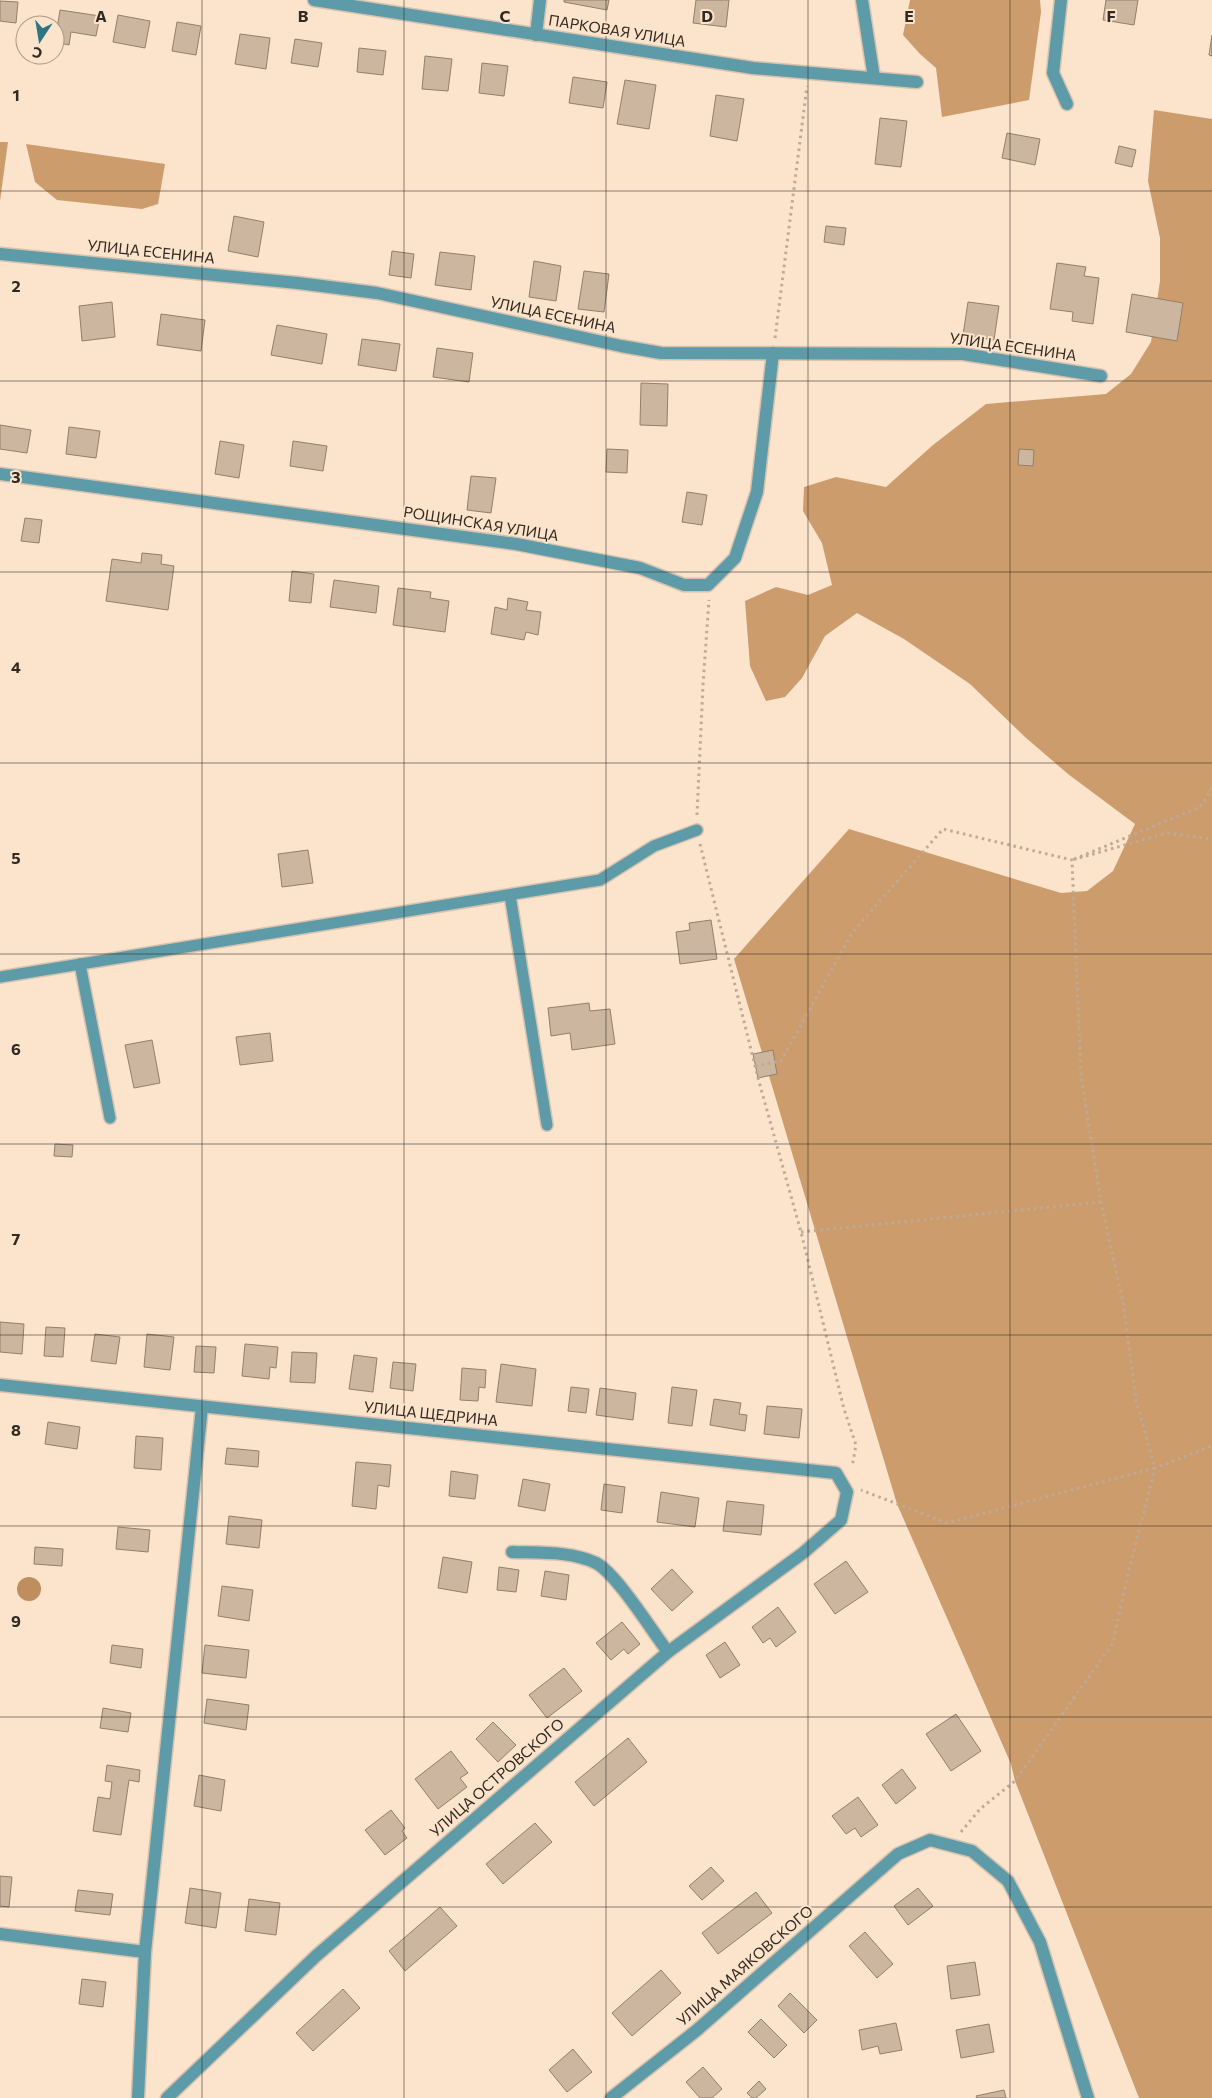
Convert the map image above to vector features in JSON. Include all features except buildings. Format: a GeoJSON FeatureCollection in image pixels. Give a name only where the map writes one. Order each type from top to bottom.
{"type":"FeatureCollection","features":[{"type":"Feature","properties":{"kind":"street","name":"ПАРКОВАЯ УЛИЦА"},"geometry":{"type":"LineString","coordinates":[[318,0],[754,68],[917,82]]}},
{"type":"Feature","properties":{"kind":"street"},"geometry":{"type":"LineString","coordinates":[[536,35],[540,0]]}},
{"type":"Feature","properties":{"kind":"street"},"geometry":{"type":"LineString","coordinates":[[862,0],[874,78]]}},
{"type":"Feature","properties":{"kind":"street"},"geometry":{"type":"LineString","coordinates":[[1062,0],[1053,73],[1067,104]]}},
{"type":"Feature","properties":{"kind":"street","name":"УЛИЦА ЕСЕНИНА"},"geometry":{"type":"LineString","coordinates":[[0,254],[298,283],[377,293],[661,353],[963,354],[1100,376]]}},
{"type":"Feature","properties":{"kind":"street"},"geometry":{"type":"LineString","coordinates":[[708,585],[735,558],[757,492],[773,353]]}},
{"type":"Feature","properties":{"kind":"street","name":"РОЩИНСКАЯ УЛИЦА"},"geometry":{"type":"LineString","coordinates":[[0,474],[516,544],[640,568],[684,585],[708,585]]}},
{"type":"Feature","properties":{"kind":"street","name":"УЛИЦА ЩЕДРИНА"},"geometry":{"type":"LineString","coordinates":[[0,1385],[836,1473],[847,1492]]}},
{"type":"Feature","properties":{"kind":"street"},"geometry":{"type":"LineString","coordinates":[[138,2098],[145,1952],[202,1407]]}},
{"type":"Feature","properties":{"kind":"street","name":"УЛИЦА ОСТРОВСКОГО"},"geometry":{"type":"LineString","coordinates":[[168,2098],[316,1956],[668,1652],[803,1553],[841,1520],[847,1492]]}},
{"type":"Feature","properties":{"kind":"street"},"geometry":{"type":"LineString","coordinates":[[512,1552],[574,1556],[596,1563],[613,1578],[668,1652]]}},
{"type":"Feature","properties":{"kind":"street","name":"УЛИЦА МАЯКОВСКОГО"},"geometry":{"type":"LineString","coordinates":[[611,2098],[697,2030],[898,1854],[930,1840],[972,1852],[1008,1881],[1040,1942],[1088,2098]]}},
{"type":"Feature","properties":{"kind":"street"},"geometry":{"type":"LineString","coordinates":[[0,1934],[145,1952]]}},
{"type":"Feature","properties":{"kind":"lane"},"geometry":{"type":"LineString","coordinates":[[0,977],[600,880],[654,846],[697,830]]}},
{"type":"Feature","properties":{"kind":"lane"},"geometry":{"type":"LineString","coordinates":[[510,895],[547,1125]]}},
{"type":"Feature","properties":{"kind":"lane"},"geometry":{"type":"LineString","coordinates":[[80,964],[110,1118]]}},
{"type":"Feature","properties":{"kind":"path"},"geometry":{"type":"LineString","coordinates":[[773,353],[808,73]]}},
{"type":"Feature","properties":{"kind":"path"},"geometry":{"type":"LineString","coordinates":[[708,585],[710,607],[703,685],[697,830],[755,1066],[801,1232],[844,1410],[856,1445],[847,1492]]}},
{"type":"Feature","properties":{"kind":"path"},"geometry":{"type":"LineString","coordinates":[[1072,860],[1200,807],[1212,788]]}},
{"type":"Feature","properties":{"kind":"path"},"geometry":{"type":"LineString","coordinates":[[755,1066],[781,1061],[852,932],[943,829],[1072,860],[1167,833],[1212,839]]}},
{"type":"Feature","properties":{"kind":"path"},"geometry":{"type":"LineString","coordinates":[[951,1845],[980,1809],[1015,1781],[1113,1643],[1126,1578],[1155,1468],[1136,1400],[1123,1302],[1101,1202],[1081,1076],[1072,860]]}},
{"type":"Feature","properties":{"kind":"path"},"geometry":{"type":"LineString","coordinates":[[801,1232],[1101,1202]]}},
{"type":"Feature","properties":{"kind":"path"},"geometry":{"type":"LineString","coordinates":[[847,1492],[854,1488],[947,1523],[1155,1468],[1212,1446]]}},
{"type":"Feature","properties":{"kind":"shaded area"},"geometry":{"type":"Polygon","coordinates":[[[910,0],[1040,0],[1041,12],[1029,100],[942,117],[936,68],[903,35],[910,0]]]}},
{"type":"Feature","properties":{"kind":"shaded area"},"geometry":{"type":"Polygon","coordinates":[[[1154,110],[1212,119],[1212,2098],[1139,2098],[1015,1781],[1011,1764],[897,1504],[734,959],[849,829],[1061,893],[1087,891],[1113,871],[1135,824],[1068,774],[1025,737],[970,684],[904,639],[857,613],[825,636],[802,678],[785,697],[766,701],[750,666],[745,601],[776,587],[808,595],[832,585],[822,543],[803,511],[804,487],[836,477],[886,487],[933,445],[986,404],[1106,394],[1131,374],[1151,342],[1160,281],[1160,238],[1148,181],[1154,110]]]}},
{"type":"Feature","properties":{"kind":"shaded area"},"geometry":{"type":"Polygon","coordinates":[[[0,142],[8,142],[0,201],[0,142]]]}},
{"type":"Feature","properties":{"kind":"shaded area"},"geometry":{"type":"Polygon","coordinates":[[[26,144],[165,164],[158,204],[142,209],[57,200],[35,182],[26,144]]]}},
{"type":"Feature","properties":{"kind":"shaded area"},"geometry":{"type":"Polygon","coordinates":[[[29,1577],[38,1580],[41,1589],[38,1598],[29,1601],[20,1598],[17,1589],[20,1580],[29,1577]]]}}]}
